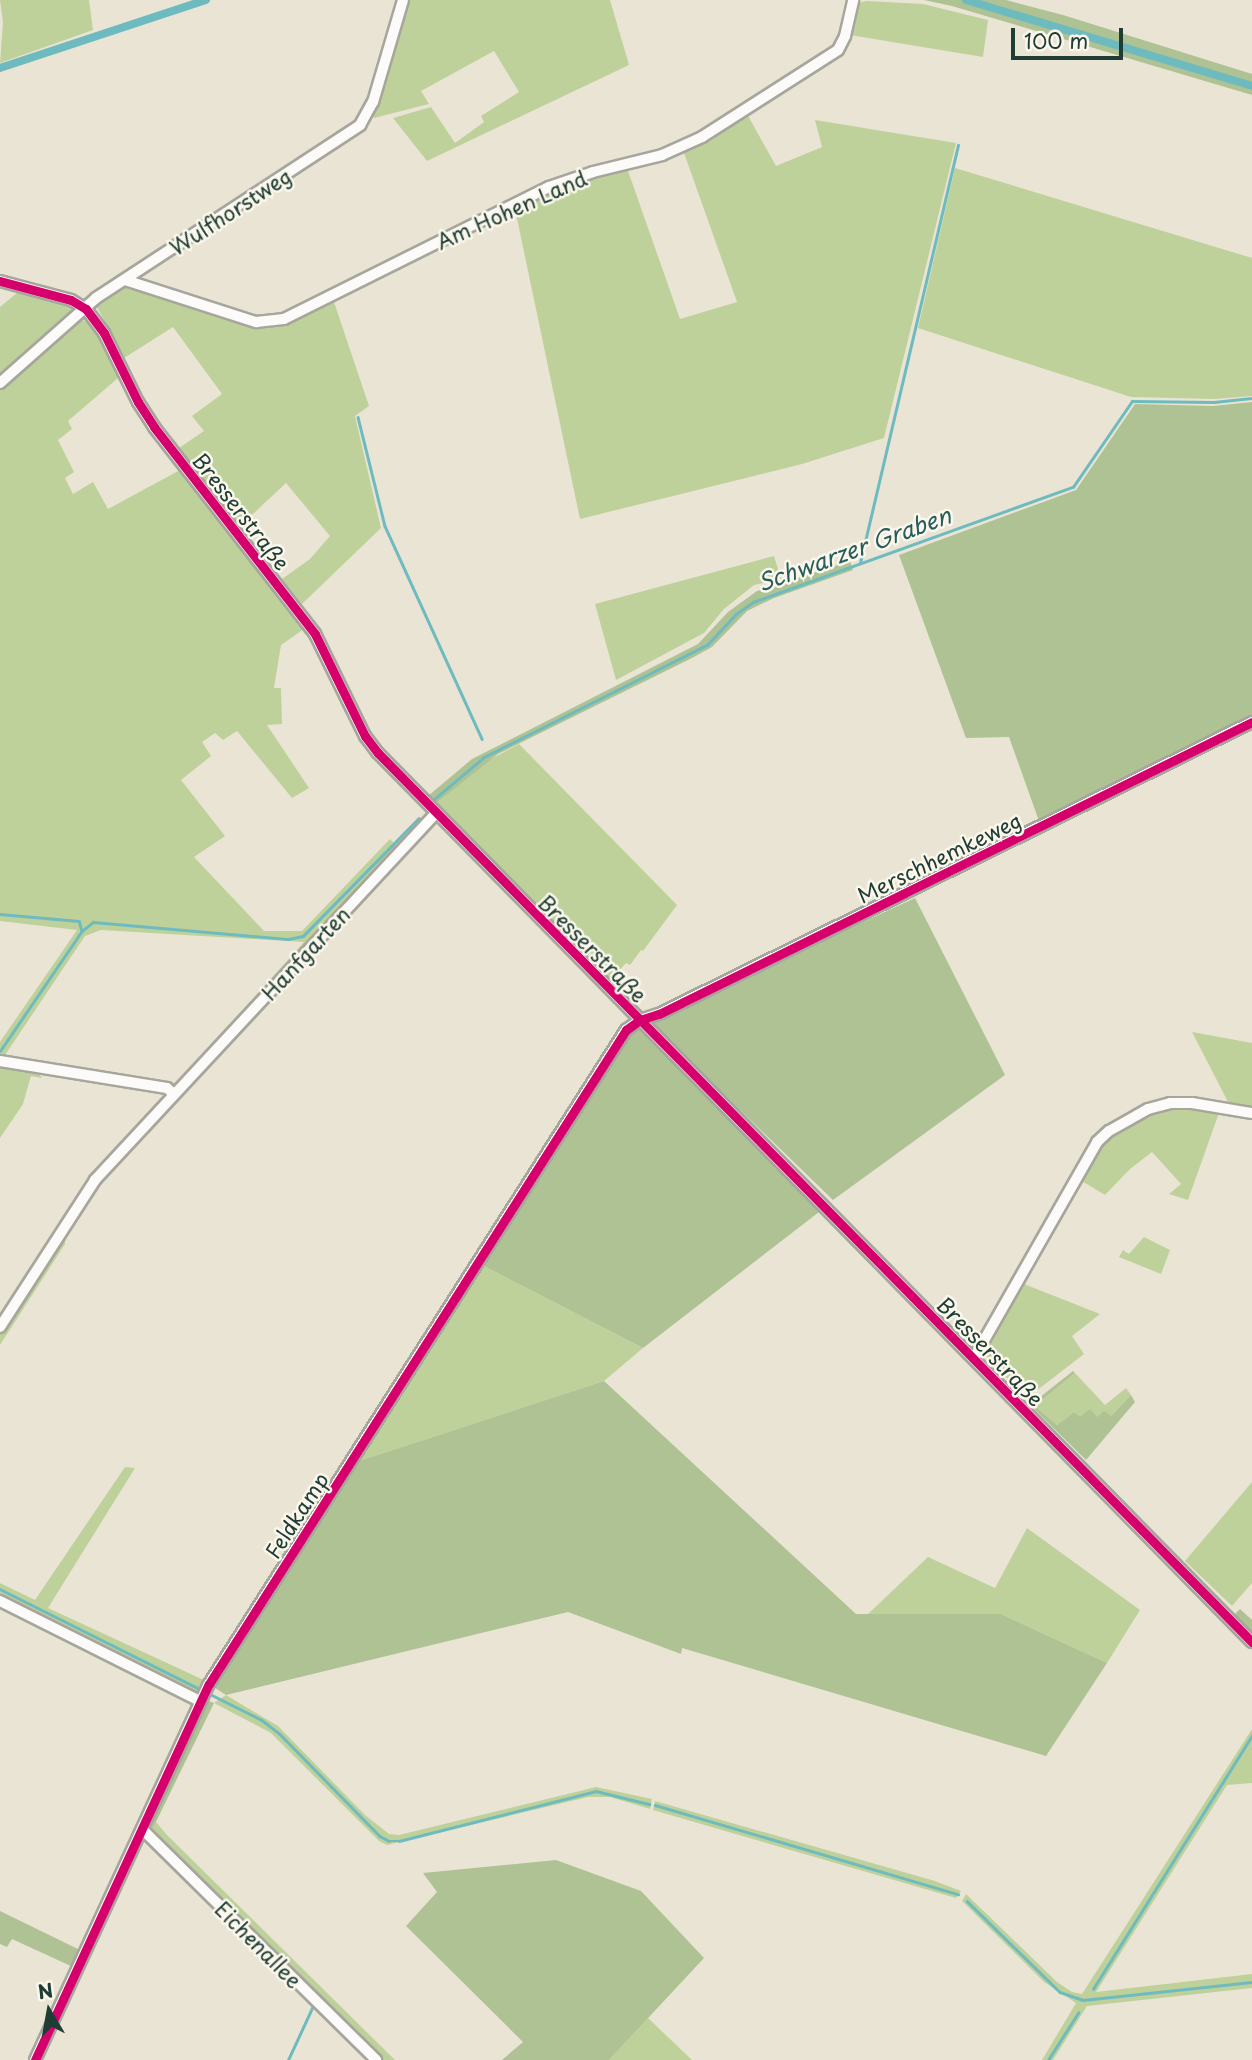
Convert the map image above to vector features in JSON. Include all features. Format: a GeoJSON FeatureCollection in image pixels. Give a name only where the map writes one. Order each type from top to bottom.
{"type":"FeatureCollection","features":[{"type":"Feature","properties":{"kind":"street","name":"Wulfhorstweg"},"geometry":{"type":"LineString","coordinates":[[0,383],[86,309],[125,280],[360,125],[373,102],[403,0]]}},
{"type":"Feature","properties":{"kind":"street","name":"Am Hohen Land"},"geometry":{"type":"LineString","coordinates":[[125,280],[256,322],[284,319],[550,187],[593,172],[663,155],[702,137],[838,50],[845,36],[853,0]]}},
{"type":"Feature","properties":{"kind":"street"},"geometry":{"type":"LineString","coordinates":[[0,281],[71,300],[86,309]]}},
{"type":"Feature","properties":{"kind":"street","name":"Bresserstraße"},"geometry":{"type":"LineString","coordinates":[[86,309],[104,333],[138,402],[154,427],[315,634],[365,736],[430,808],[1252,1642]]}},
{"type":"Feature","properties":{"kind":"street","name":"Merschhemkeweg"},"geometry":{"type":"LineString","coordinates":[[640,1020],[659,1014],[1252,722]]}},
{"type":"Feature","properties":{"kind":"street","name":"Hanfgarten"},"geometry":{"type":"LineString","coordinates":[[0,1327],[88,1189],[430,808]]}},
{"type":"Feature","properties":{"kind":"street","name":"Feldkamp"},"geometry":{"type":"LineString","coordinates":[[35,2060],[209,1684],[626,1030],[640,1020]]}},
{"type":"Feature","properties":{"kind":"street"},"geometry":{"type":"LineString","coordinates":[[1,1061],[167,1088],[174,1094]]}},
{"type":"Feature","properties":{"kind":"street","name":"Bresserstraße"},"geometry":{"type":"LineString","coordinates":[[974,1358],[1097,1142],[1109,1131],[1148,1109],[1170,1103],[1192,1103],[1252,1113]]}},
{"type":"Feature","properties":{"kind":"street"},"geometry":{"type":"LineString","coordinates":[[0,1601],[201,1700]]}},
{"type":"Feature","properties":{"kind":"street","name":"Eichenallee"},"geometry":{"type":"LineString","coordinates":[[142,1829],[376,2060]]}},
{"type":"Feature","properties":{"kind":"green space"},"geometry":{"type":"Polygon","coordinates":[[[0,0],[89,0],[93,30],[0,63],[3,22],[0,0]]]}},
{"type":"Feature","properties":{"kind":"green space"},"geometry":{"type":"Polygon","coordinates":[[[408,0],[610,0],[629,65],[427,161],[393,118],[431,107],[455,143],[484,122],[481,116],[519,92],[494,51],[421,91],[429,104],[374,118],[371,115],[408,0]]]}},
{"type":"Feature","properties":{"kind":"green space"},"geometry":{"type":"Polygon","coordinates":[[[924,0],[1006,0],[1063,15],[1252,74],[1252,95],[952,6],[924,0]]]}},
{"type":"Feature","properties":{"kind":"green space"},"geometry":{"type":"Polygon","coordinates":[[[867,1],[923,4],[988,20],[983,57],[850,35],[857,3],[867,1]]]}},
{"type":"Feature","properties":{"kind":"green space"},"geometry":{"type":"Polygon","coordinates":[[[747,114],[776,166],[822,147],[815,120],[956,143],[884,438],[802,464],[580,519],[515,209],[576,182],[627,168],[680,319],[737,302],[684,153],[747,114]]]}},
{"type":"Feature","properties":{"kind":"green space"},"geometry":{"type":"Polygon","coordinates":[[[955,168],[1252,258],[1252,396],[1215,399],[1131,397],[918,328],[955,168]]]}},
{"type":"Feature","properties":{"kind":"green space"},"geometry":{"type":"Polygon","coordinates":[[[125,286],[176,299],[255,326],[270,328],[333,299],[369,406],[355,416],[381,528],[302,604],[282,579],[310,559],[330,536],[286,483],[240,526],[179,448],[204,431],[192,416],[222,394],[173,327],[124,358],[96,305],[125,286]]]}},
{"type":"Feature","properties":{"kind":"green space"},"geometry":{"type":"Polygon","coordinates":[[[18,292],[69,306],[72,314],[0,377],[0,307],[18,292]]]}},
{"type":"Feature","properties":{"kind":"green space"},"geometry":{"type":"Polygon","coordinates":[[[82,320],[90,323],[118,378],[68,421],[72,429],[58,440],[74,472],[65,478],[73,494],[93,482],[108,509],[180,470],[304,629],[281,645],[274,688],[281,688],[282,724],[267,725],[309,788],[292,798],[237,731],[223,740],[215,733],[202,742],[211,756],[181,780],[225,836],[194,857],[264,931],[302,931],[390,839],[397,846],[314,940],[179,1085],[174,1086],[304,942],[101,930],[85,936],[3,1058],[0,1057],[0,1042],[77,930],[0,921],[0,388],[82,320]]]}},
{"type":"Feature","properties":{"kind":"green space"},"geometry":{"type":"Polygon","coordinates":[[[1252,402],[1252,716],[1039,821],[1009,737],[966,738],[899,555],[1076,490],[1135,404],[1213,406],[1252,402]]]}},
{"type":"Feature","properties":{"kind":"green space"},"geometry":{"type":"Polygon","coordinates":[[[774,556],[781,579],[754,585],[724,609],[704,633],[616,680],[595,604],[774,556]]]}},
{"type":"Feature","properties":{"kind":"green space"},"geometry":{"type":"Polygon","coordinates":[[[850,561],[853,570],[774,598],[747,611],[712,647],[498,754],[435,804],[428,796],[472,759],[698,644],[728,612],[757,591],[850,561]]]}},
{"type":"Feature","properties":{"kind":"green space"},"geometry":{"type":"Polygon","coordinates":[[[519,744],[677,905],[643,951],[641,950],[630,965],[626,963],[610,981],[435,804],[482,764],[519,744]]]}},
{"type":"Feature","properties":{"kind":"green space"},"geometry":{"type":"Polygon","coordinates":[[[915,898],[1005,1075],[833,1200],[648,1021],[915,898]]]}},
{"type":"Feature","properties":{"kind":"green space"},"geometry":{"type":"Polygon","coordinates":[[[637,1026],[819,1212],[643,1348],[480,1264],[628,1032],[637,1026]]]}},
{"type":"Feature","properties":{"kind":"green space"},"geometry":{"type":"Polygon","coordinates":[[[1192,1032],[1252,1043],[1252,1106],[1228,1102],[1192,1032]]]}},
{"type":"Feature","properties":{"kind":"green space"},"geometry":{"type":"Polygon","coordinates":[[[0,1064],[37,1070],[42,1078],[31,1076],[23,1104],[0,1138],[0,1064]]]}},
{"type":"Feature","properties":{"kind":"green space"},"geometry":{"type":"Polygon","coordinates":[[[1193,1105],[1220,1110],[1188,1200],[1169,1194],[1181,1184],[1152,1152],[1130,1169],[1105,1195],[1080,1180],[1100,1144],[1111,1133],[1150,1112],[1193,1105]]]}},
{"type":"Feature","properties":{"kind":"green space"},"geometry":{"type":"Polygon","coordinates":[[[67,1224],[65,1244],[0,1345],[0,1330],[67,1224]]]}},
{"type":"Feature","properties":{"kind":"green space"},"geometry":{"type":"Polygon","coordinates":[[[1144,1237],[1170,1250],[1161,1274],[1119,1257],[1123,1250],[1129,1254],[1144,1237]]]}},
{"type":"Feature","properties":{"kind":"green space"},"geometry":{"type":"Polygon","coordinates":[[[480,1264],[643,1348],[604,1381],[353,1463],[480,1264]]]}},
{"type":"Feature","properties":{"kind":"green space"},"geometry":{"type":"Polygon","coordinates":[[[1024,1284],[1100,1314],[1072,1336],[1084,1354],[1027,1398],[988,1359],[986,1353],[1024,1284]]]}},
{"type":"Feature","properties":{"kind":"green space"},"geometry":{"type":"Polygon","coordinates":[[[1073,1371],[1075,1373],[1035,1406],[1057,1425],[1074,1412],[1080,1417],[1090,1409],[1097,1417],[1104,1411],[1111,1416],[1131,1395],[1135,1402],[1086,1460],[1030,1405],[1073,1371]]]}},
{"type":"Feature","properties":{"kind":"green space"},"geometry":{"type":"Polygon","coordinates":[[[1075,1373],[1105,1405],[1126,1388],[1131,1395],[1111,1416],[1080,1418],[1074,1412],[1057,1425],[1035,1406],[1075,1373]]]}},
{"type":"Feature","properties":{"kind":"green space"},"geometry":{"type":"Polygon","coordinates":[[[604,1381],[856,1614],[1001,1614],[1107,1663],[1046,1756],[682,1648],[681,1654],[568,1612],[226,1695],[212,1686],[353,1463],[604,1381]]]}},
{"type":"Feature","properties":{"kind":"green space"},"geometry":{"type":"Polygon","coordinates":[[[125,1467],[135,1468],[48,1608],[206,1681],[199,1694],[0,1598],[0,1583],[35,1600],[125,1467]]]}},
{"type":"Feature","properties":{"kind":"green space"},"geometry":{"type":"Polygon","coordinates":[[[1252,1482],[1252,1583],[1232,1606],[1185,1561],[1252,1482]]]}},
{"type":"Feature","properties":{"kind":"green space"},"geometry":{"type":"Polygon","coordinates":[[[1027,1528],[1140,1610],[1107,1663],[1001,1614],[868,1614],[928,1557],[995,1588],[1027,1528]]]}},
{"type":"Feature","properties":{"kind":"green space"},"geometry":{"type":"Polygon","coordinates":[[[1240,1609],[1252,1620],[1252,1633],[1234,1615],[1240,1609]]]}},
{"type":"Feature","properties":{"kind":"green space"},"geometry":{"type":"Polygon","coordinates":[[[226,1695],[278,1726],[365,1815],[389,1834],[399,1835],[596,1787],[652,1799],[650,1809],[610,1797],[588,1797],[387,1845],[379,1841],[271,1733],[214,1703],[226,1695]]]}},
{"type":"Feature","properties":{"kind":"green space"},"geometry":{"type":"Polygon","coordinates":[[[206,1700],[214,1703],[152,1830],[150,1821],[206,1700]]]}},
{"type":"Feature","properties":{"kind":"green space"},"geometry":{"type":"Polygon","coordinates":[[[1252,1729],[1252,1783],[1227,1785],[1096,1992],[1252,1974],[1252,1988],[1087,2006],[1053,2060],[1042,2060],[1076,2003],[1044,1982],[962,1901],[966,1894],[1057,1982],[1072,1992],[1082,1994],[1252,1729]]]}},
{"type":"Feature","properties":{"kind":"green space"},"geometry":{"type":"Polygon","coordinates":[[[655,1801],[935,1881],[961,1891],[956,1898],[653,1810],[655,1801]]]}},
{"type":"Feature","properties":{"kind":"green space"},"geometry":{"type":"Polygon","coordinates":[[[156,1822],[395,2060],[379,2060],[155,1836],[152,1830],[156,1822]]]}},
{"type":"Feature","properties":{"kind":"green space"},"geometry":{"type":"Polygon","coordinates":[[[556,1860],[641,1891],[704,1958],[609,2060],[502,2060],[523,2042],[406,1926],[437,1892],[423,1873],[556,1860]]]}},
{"type":"Feature","properties":{"kind":"green space"},"geometry":{"type":"Polygon","coordinates":[[[0,1911],[80,1950],[73,1967],[12,1939],[7,1947],[0,1944],[0,1911]]]}},
{"type":"Feature","properties":{"kind":"green space"},"geometry":{"type":"Polygon","coordinates":[[[648,2018],[692,2060],[609,2060],[648,2018]]]}},
{"type":"Feature","properties":{"kind":"waterway"},"geometry":{"type":"LineString","coordinates":[[0,68],[206,0]]}},
{"type":"Feature","properties":{"kind":"waterway"},"geometry":{"type":"LineString","coordinates":[[966,0],[1252,86]]}},
{"type":"Feature","properties":{"kind":"waterway"},"geometry":{"type":"LineString","coordinates":[[860,563],[958,145]]}},
{"type":"Feature","properties":{"kind":"waterway","name":"Schwarzer Graben"},"geometry":{"type":"LineString","coordinates":[[432,801],[484,757],[707,645],[736,614],[753,602],[1073,487],[1132,401],[1214,402],[1252,398]]}},
{"type":"Feature","properties":{"kind":"waterway"},"geometry":{"type":"LineString","coordinates":[[358,417],[385,526],[482,739]]}},
{"type":"Feature","properties":{"kind":"waterway","name":"Schwarzer Graben"},"geometry":{"type":"LineString","coordinates":[[0,1051],[82,931],[93,922],[288,939],[303,936],[419,818]]}},
{"type":"Feature","properties":{"kind":"waterway"},"geometry":{"type":"LineString","coordinates":[[0,914],[79,921],[82,931]]}},
{"type":"Feature","properties":{"kind":"waterway"},"geometry":{"type":"LineString","coordinates":[[0,1589],[202,1690]]}},
{"type":"Feature","properties":{"kind":"waterway"},"geometry":{"type":"LineString","coordinates":[[208,1693],[262,1720],[280,1734],[380,1836],[389,1841],[399,1841],[596,1791],[649,1804]]}},
{"type":"Feature","properties":{"kind":"waterway"},"geometry":{"type":"LineString","coordinates":[[1093,1989],[1252,1736]]}},
{"type":"Feature","properties":{"kind":"waterway"},"geometry":{"type":"LineString","coordinates":[[655,1805],[958,1894]]}},
{"type":"Feature","properties":{"kind":"waterway"},"geometry":{"type":"LineString","coordinates":[[967,1901],[1060,1992],[1083,2000],[1252,1982]]}},
{"type":"Feature","properties":{"kind":"waterway"},"geometry":{"type":"LineString","coordinates":[[288,2060],[313,2006]]}},
{"type":"Feature","properties":{"kind":"waterway"},"geometry":{"type":"LineString","coordinates":[[1048,2060],[1078,2013]]}},
{"type":"Feature","properties":{"kind":"cycle path"},"geometry":{"type":"LineString","coordinates":[[0,281],[71,300],[86,309],[104,333],[138,402],[154,427],[315,634],[365,736],[378,753],[1252,1642]]}},
{"type":"Feature","properties":{"kind":"cycle path"},"geometry":{"type":"LineString","coordinates":[[35,2060],[209,1684],[626,1030],[640,1020],[659,1014],[1252,722]]}}]}
